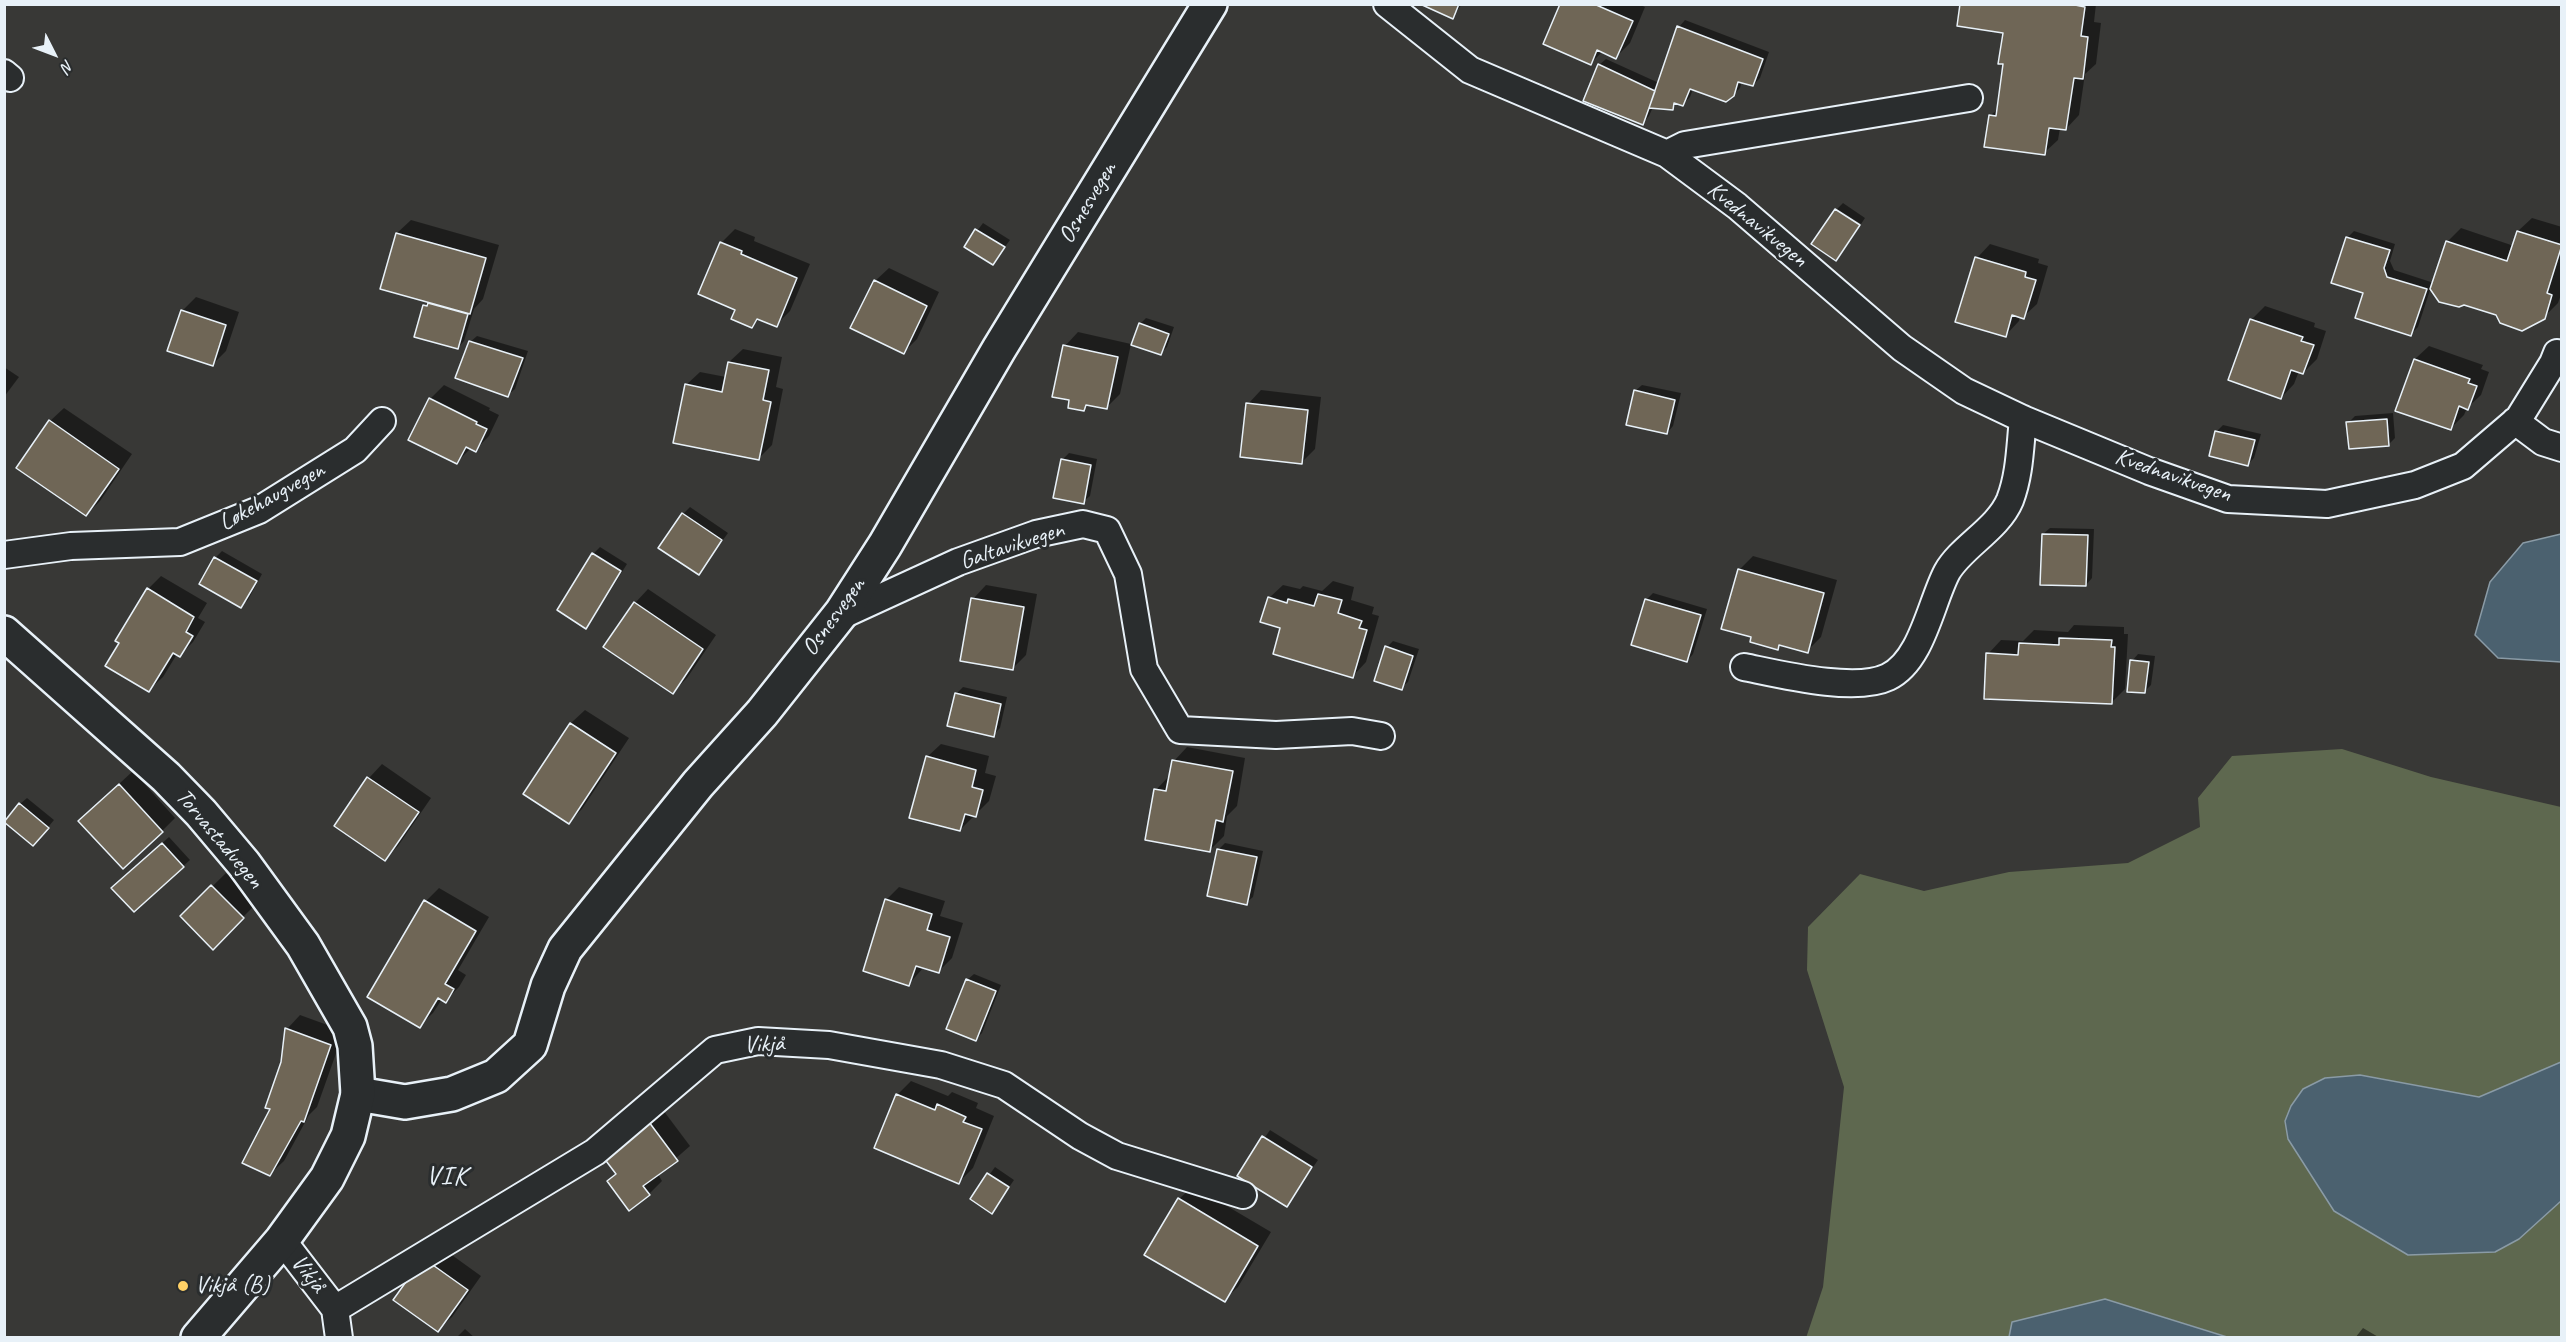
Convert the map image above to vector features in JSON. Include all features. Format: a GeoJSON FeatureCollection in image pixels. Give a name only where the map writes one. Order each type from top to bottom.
{"type":"FeatureCollection","features":[{"type":"Feature","properties":{"kind":"street","name":"Osnesvegen"},"geometry":{"type":"LineString","coordinates":[[358,1094],[405,1102],[452,1094],[496,1076],[530,1045],[548,986],[565,949],[698,784],[762,713],[842,612],[885,544],[1005,339],[1210,4]]}},
{"type":"Feature","properties":{"kind":"street","name":"Torvastadvegen"},"geometry":{"type":"LineString","coordinates":[[4,633],[166,777],[201,813],[244,864],[319,970],[350,1027],[356,1046],[358,1094],[348,1136],[327,1178],[282,1240],[198,1338]]}},
{"type":"Feature","properties":{"kind":"lane","name":"Kvednavikvegen"},"geometry":{"type":"LineString","coordinates":[[1387,4],[1470,70],[1667,154],[1737,206],[1902,348],[1964,391],[2023,419],[2149,471],[2228,499],[2326,504],[2415,486],[2463,466],[2515,421],[2553,363],[2557,353]]}},
{"type":"Feature","properties":{"kind":"lane","name":"Kvednavikvegen"},"geometry":{"type":"LineString","coordinates":[[1667,154],[1685,145],[1969,98]]}},
{"type":"Feature","properties":{"kind":"lane"},"geometry":{"type":"LineString","coordinates":[[1744,667],[1803,679],[1850,683],[1873,682],[1889,677],[1903,664],[1919,642],[1930,608],[1948,569],[1990,528],[2009,502],[2017,478],[2023,419]]}},
{"type":"Feature","properties":{"kind":"lane","name":"Løkehaugvegen"},"geometry":{"type":"LineString","coordinates":[[4,555],[71,546],[180,542],[203,534],[259,510],[346,456],[355,450],[382,420]]}},
{"type":"Feature","properties":{"kind":"lane"},"geometry":{"type":"LineString","coordinates":[[2515,421],[2542,442],[2562,448]]}},
{"type":"Feature","properties":{"kind":"lane","name":"Galtavikvegen"},"geometry":{"type":"LineString","coordinates":[[836,618],[958,562],[1036,534],[1083,524],[1107,530],[1128,574],[1144,669],[1180,730],[1276,735],[1352,731],[1380,736]]}},
{"type":"Feature","properties":{"kind":"lane","name":"Vikjå"},"geometry":{"type":"LineString","coordinates":[[335,1309],[594,1152],[715,1050],[758,1041],[829,1045],[940,1065],[983,1078],[1004,1085],[1080,1136],[1117,1156],[1243,1195]]}},
{"type":"Feature","properties":{"kind":"lane","name":"Vikjå"},"geometry":{"type":"LineString","coordinates":[[282,1240],[335,1309],[339,1338]]}},
{"type":"Feature","properties":{"kind":"green space"},"geometry":{"type":"Polygon","coordinates":[[[2342,749],[2431,777],[2561,807],[2561,1062],[2479,1097],[2360,1075],[2559,1202],[2561,1201],[2561,1337],[2228,1337],[2105,1299],[2013,1322],[2009,1337],[1806,1338],[1823,1287],[1844,1087],[1807,970],[1808,927],[1860,874],[1924,891],[2009,872],[2128,863],[2200,827],[2198,798],[2232,756],[2342,749]]]}},
{"type":"Feature","properties":{"kind":"water"},"geometry":{"type":"Polygon","coordinates":[[[2561,534],[2561,662],[2498,658],[2475,635],[2490,582],[2523,543],[2561,534]]]}},
{"type":"Feature","properties":{"kind":"water"},"geometry":{"type":"Polygon","coordinates":[[[2561,1062],[2561,1201],[2519,1239],[2495,1252],[2408,1255],[2334,1211],[2288,1139],[2285,1121],[2291,1106],[2303,1089],[2325,1078],[2360,1075],[2479,1097],[2561,1062]]]}},
{"type":"Feature","properties":{"kind":"water"},"geometry":{"type":"Polygon","coordinates":[[[2105,1299],[2227,1337],[2009,1337],[2012,1322],[2105,1299]]]}},
{"type":"Feature","properties":{"kind":"building"},"geometry":{"type":"Polygon","coordinates":[[[1420,4],[1459,4],[1453,19],[1420,4]]]}},
{"type":"Feature","properties":{"kind":"building"},"geometry":{"type":"Polygon","coordinates":[[[1560,4],[1594,4],[1633,21],[1616,59],[1597,50],[1591,65],[1543,44],[1560,4]]]}},
{"type":"Feature","properties":{"kind":"building"},"geometry":{"type":"Polygon","coordinates":[[[1960,4],[2070,4],[2085,7],[2081,36],[2088,37],[2083,79],[2074,78],[2066,130],[2049,128],[2045,155],[1984,147],[1989,115],[1996,116],[2003,64],[1998,64],[2003,33],[1957,26],[1960,4]]]}},
{"type":"Feature","properties":{"kind":"building"},"geometry":{"type":"Polygon","coordinates":[[[1677,26],[1763,59],[1753,86],[1738,82],[1734,96],[1726,102],[1690,89],[1683,106],[1674,103],[1673,110],[1649,108],[1677,26]]]}},
{"type":"Feature","properties":{"kind":"building"},"geometry":{"type":"Polygon","coordinates":[[[1598,64],[1655,91],[1643,125],[1583,101],[1598,64]]]}},
{"type":"Feature","properties":{"kind":"building"},"geometry":{"type":"Polygon","coordinates":[[[1835,209],[1860,225],[1836,261],[1811,244],[1835,209]]]}},
{"type":"Feature","properties":{"kind":"building"},"geometry":{"type":"Polygon","coordinates":[[[975,229],[1005,247],[993,265],[964,247],[975,229]]]}},
{"type":"Feature","properties":{"kind":"building"},"geometry":{"type":"Polygon","coordinates":[[[2517,231],[2562,245],[2547,293],[2552,295],[2545,319],[2522,331],[2500,323],[2496,315],[2464,305],[2459,307],[2439,302],[2430,289],[2446,241],[2507,261],[2517,231]]]}},
{"type":"Feature","properties":{"kind":"building"},"geometry":{"type":"Polygon","coordinates":[[[396,233],[486,258],[470,314],[380,289],[396,233]]]}},
{"type":"Feature","properties":{"kind":"building"},"geometry":{"type":"Polygon","coordinates":[[[2346,237],[2390,250],[2384,268],[2387,277],[2427,289],[2411,336],[2355,318],[2363,293],[2331,283],[2346,237]]]}},
{"type":"Feature","properties":{"kind":"building"},"geometry":{"type":"Polygon","coordinates":[[[720,242],[742,251],[741,254],[797,278],[777,327],[757,319],[752,328],[731,319],[735,310],[698,294],[720,242]]]}},
{"type":"Feature","properties":{"kind":"building"},"geometry":{"type":"Polygon","coordinates":[[[1975,257],[2026,272],[2025,277],[2036,280],[2024,319],[2012,315],[2006,337],[1955,322],[1975,257]]]}},
{"type":"Feature","properties":{"kind":"building"},"geometry":{"type":"Polygon","coordinates":[[[874,280],[927,306],[904,354],[850,328],[874,280]]]}},
{"type":"Feature","properties":{"kind":"building"},"geometry":{"type":"Polygon","coordinates":[[[428,303],[468,314],[458,349],[414,337],[423,305],[427,306],[428,303]]]}},
{"type":"Feature","properties":{"kind":"building"},"geometry":{"type":"Polygon","coordinates":[[[181,310],[226,325],[213,366],[167,351],[181,310]]]}},
{"type":"Feature","properties":{"kind":"building"},"geometry":{"type":"Polygon","coordinates":[[[2250,319],[2303,337],[2301,341],[2314,345],[2303,374],[2291,370],[2281,399],[2228,380],[2250,319]]]}},
{"type":"Feature","properties":{"kind":"building"},"geometry":{"type":"Polygon","coordinates":[[[1139,323],[1169,334],[1161,355],[1131,345],[1139,323]]]}},
{"type":"Feature","properties":{"kind":"building"},"geometry":{"type":"Polygon","coordinates":[[[469,341],[523,358],[508,397],[455,378],[469,341]]]}},
{"type":"Feature","properties":{"kind":"building"},"geometry":{"type":"Polygon","coordinates":[[[1063,345],[1118,357],[1107,409],[1086,405],[1084,411],[1068,408],[1069,400],[1052,397],[1063,345]]]}},
{"type":"Feature","properties":{"kind":"building"},"geometry":{"type":"Polygon","coordinates":[[[2414,359],[2470,379],[2468,383],[2477,386],[2468,410],[2459,406],[2451,430],[2395,411],[2414,359]]]}},
{"type":"Feature","properties":{"kind":"building"},"geometry":{"type":"Polygon","coordinates":[[[728,362],[769,370],[763,400],[771,402],[759,460],[673,443],[685,384],[722,392],[728,362]]]}},
{"type":"Feature","properties":{"kind":"building"},"geometry":{"type":"Polygon","coordinates":[[[1634,390],[1675,400],[1667,434],[1626,425],[1634,390]]]}},
{"type":"Feature","properties":{"kind":"building"},"geometry":{"type":"Polygon","coordinates":[[[429,398],[487,429],[476,452],[466,447],[457,464],[408,440],[429,398]]]}},
{"type":"Feature","properties":{"kind":"building"},"geometry":{"type":"Polygon","coordinates":[[[1246,403],[1308,410],[1302,464],[1240,457],[1246,403]]]}},
{"type":"Feature","properties":{"kind":"building"},"geometry":{"type":"Polygon","coordinates":[[[2387,419],[2389,446],[2349,449],[2346,422],[2387,419]]]}},
{"type":"Feature","properties":{"kind":"building"},"geometry":{"type":"Polygon","coordinates":[[[49,420],[119,469],[86,516],[16,468],[49,420]]]}},
{"type":"Feature","properties":{"kind":"building"},"geometry":{"type":"Polygon","coordinates":[[[2215,431],[2255,440],[2248,466],[2209,456],[2215,431]]]}},
{"type":"Feature","properties":{"kind":"building"},"geometry":{"type":"Polygon","coordinates":[[[1061,459],[1091,465],[1084,504],[1053,498],[1061,459]]]}},
{"type":"Feature","properties":{"kind":"building"},"geometry":{"type":"Polygon","coordinates":[[[682,513],[722,540],[699,575],[658,548],[682,513]]]}},
{"type":"Feature","properties":{"kind":"building"},"geometry":{"type":"Polygon","coordinates":[[[2042,534],[2088,535],[2086,586],[2040,585],[2042,534]]]}},
{"type":"Feature","properties":{"kind":"building"},"geometry":{"type":"Polygon","coordinates":[[[592,553],[621,571],[586,629],[557,610],[592,553]]]}},
{"type":"Feature","properties":{"kind":"building"},"geometry":{"type":"Polygon","coordinates":[[[214,557],[257,581],[241,608],[199,584],[214,557]]]}},
{"type":"Feature","properties":{"kind":"building"},"geometry":{"type":"Polygon","coordinates":[[[1738,569],[1824,593],[1808,653],[1779,645],[1778,650],[1750,642],[1751,637],[1721,629],[1738,569]]]}},
{"type":"Feature","properties":{"kind":"building"},"geometry":{"type":"Polygon","coordinates":[[[147,588],[194,617],[186,632],[193,636],[180,657],[173,653],[149,692],[105,666],[119,643],[115,641],[147,588]]]}},
{"type":"Feature","properties":{"kind":"building"},"geometry":{"type":"Polygon","coordinates":[[[1318,594],[1342,600],[1338,613],[1362,621],[1359,628],[1367,630],[1353,678],[1273,654],[1280,628],[1260,622],[1268,597],[1287,603],[1288,599],[1314,606],[1318,594]]]}},
{"type":"Feature","properties":{"kind":"building"},"geometry":{"type":"Polygon","coordinates":[[[971,598],[1024,607],[1013,670],[960,661],[971,598]]]}},
{"type":"Feature","properties":{"kind":"building"},"geometry":{"type":"Polygon","coordinates":[[[1645,599],[1701,615],[1687,662],[1631,645],[1645,599]]]}},
{"type":"Feature","properties":{"kind":"building"},"geometry":{"type":"Polygon","coordinates":[[[634,602],[703,649],[673,694],[603,647],[634,602]]]}},
{"type":"Feature","properties":{"kind":"building"},"geometry":{"type":"Polygon","coordinates":[[[2059,638],[2112,640],[2111,647],[2115,647],[2112,704],[1984,699],[1986,653],[2018,655],[2019,643],[2059,645],[2059,638]]]}},
{"type":"Feature","properties":{"kind":"building"},"geometry":{"type":"Polygon","coordinates":[[[1385,646],[1413,656],[1402,690],[1374,681],[1385,646]]]}},
{"type":"Feature","properties":{"kind":"building"},"geometry":{"type":"Polygon","coordinates":[[[2130,660],[2149,662],[2145,693],[2127,692],[2130,660]]]}},
{"type":"Feature","properties":{"kind":"building"},"geometry":{"type":"Polygon","coordinates":[[[955,693],[1001,704],[994,737],[947,726],[955,693]]]}},
{"type":"Feature","properties":{"kind":"building"},"geometry":{"type":"Polygon","coordinates":[[[570,723],[616,753],[569,824],[523,794],[570,723]]]}},
{"type":"Feature","properties":{"kind":"building"},"geometry":{"type":"Polygon","coordinates":[[[926,756],[976,770],[972,787],[983,790],[976,817],[965,814],[960,831],[909,818],[926,756]]]}},
{"type":"Feature","properties":{"kind":"building"},"geometry":{"type":"Polygon","coordinates":[[[1172,760],[1233,771],[1223,822],[1216,820],[1210,852],[1145,840],[1154,789],[1166,791],[1172,760]]]}},
{"type":"Feature","properties":{"kind":"building"},"geometry":{"type":"Polygon","coordinates":[[[367,777],[419,812],[385,861],[334,826],[367,777]]]}},
{"type":"Feature","properties":{"kind":"building"},"geometry":{"type":"Polygon","coordinates":[[[119,784],[163,832],[123,869],[78,821],[119,784]]]}},
{"type":"Feature","properties":{"kind":"building"},"geometry":{"type":"Polygon","coordinates":[[[19,803],[49,828],[33,846],[4,822],[19,803]]]}},
{"type":"Feature","properties":{"kind":"building"},"geometry":{"type":"Polygon","coordinates":[[[162,843],[184,867],[134,912],[111,888],[162,843]]]}},
{"type":"Feature","properties":{"kind":"building"},"geometry":{"type":"Polygon","coordinates":[[[1217,849],[1257,857],[1247,905],[1207,896],[1217,849]]]}},
{"type":"Feature","properties":{"kind":"building"},"geometry":{"type":"Polygon","coordinates":[[[211,885],[244,918],[213,950],[180,916],[211,885]]]}},
{"type":"Feature","properties":{"kind":"building"},"geometry":{"type":"Polygon","coordinates":[[[885,899],[932,914],[927,930],[950,937],[939,973],[916,966],[909,986],[863,971],[885,899]]]}},
{"type":"Feature","properties":{"kind":"building"},"geometry":{"type":"Polygon","coordinates":[[[424,900],[476,931],[445,984],[454,989],[446,1003],[438,998],[420,1028],[367,997],[424,900]]]}},
{"type":"Feature","properties":{"kind":"building"},"geometry":{"type":"Polygon","coordinates":[[[966,979],[996,991],[976,1041],[946,1029],[966,979]]]}},
{"type":"Feature","properties":{"kind":"building"},"geometry":{"type":"Polygon","coordinates":[[[285,1028],[331,1045],[304,1122],[301,1121],[270,1176],[242,1163],[270,1109],[265,1108],[281,1062],[285,1028]]]}},
{"type":"Feature","properties":{"kind":"building"},"geometry":{"type":"Polygon","coordinates":[[[896,1094],[935,1110],[937,1104],[966,1117],[963,1122],[982,1129],[959,1184],[874,1148],[896,1094]]]}},
{"type":"Feature","properties":{"kind":"building"},"geometry":{"type":"Polygon","coordinates":[[[646,1118],[678,1161],[643,1186],[650,1195],[629,1211],[607,1181],[616,1174],[600,1153],[646,1118]]]}},
{"type":"Feature","properties":{"kind":"building"},"geometry":{"type":"Polygon","coordinates":[[[1262,1136],[1312,1167],[1287,1207],[1237,1176],[1262,1136]]]}},
{"type":"Feature","properties":{"kind":"building"},"geometry":{"type":"Polygon","coordinates":[[[987,1173],[1009,1187],[992,1214],[970,1199],[987,1173]]]}},
{"type":"Feature","properties":{"kind":"building"},"geometry":{"type":"Polygon","coordinates":[[[1178,1198],[1258,1246],[1225,1302],[1144,1255],[1178,1198]]]}},
{"type":"Feature","properties":{"kind":"building"},"geometry":{"type":"Polygon","coordinates":[[[423,1258],[468,1290],[438,1332],[393,1300],[423,1258]]]}},
{"type":"Feature","properties":{"kind":"place","name":"Vikjå (B)"},"geometry":{"type":"Point","coordinates":[183,1286]}},
{"type":"Feature","properties":{"kind":"district","name":"VIK"},"geometry":{"type":"Point","coordinates":[447,1177]}}]}
